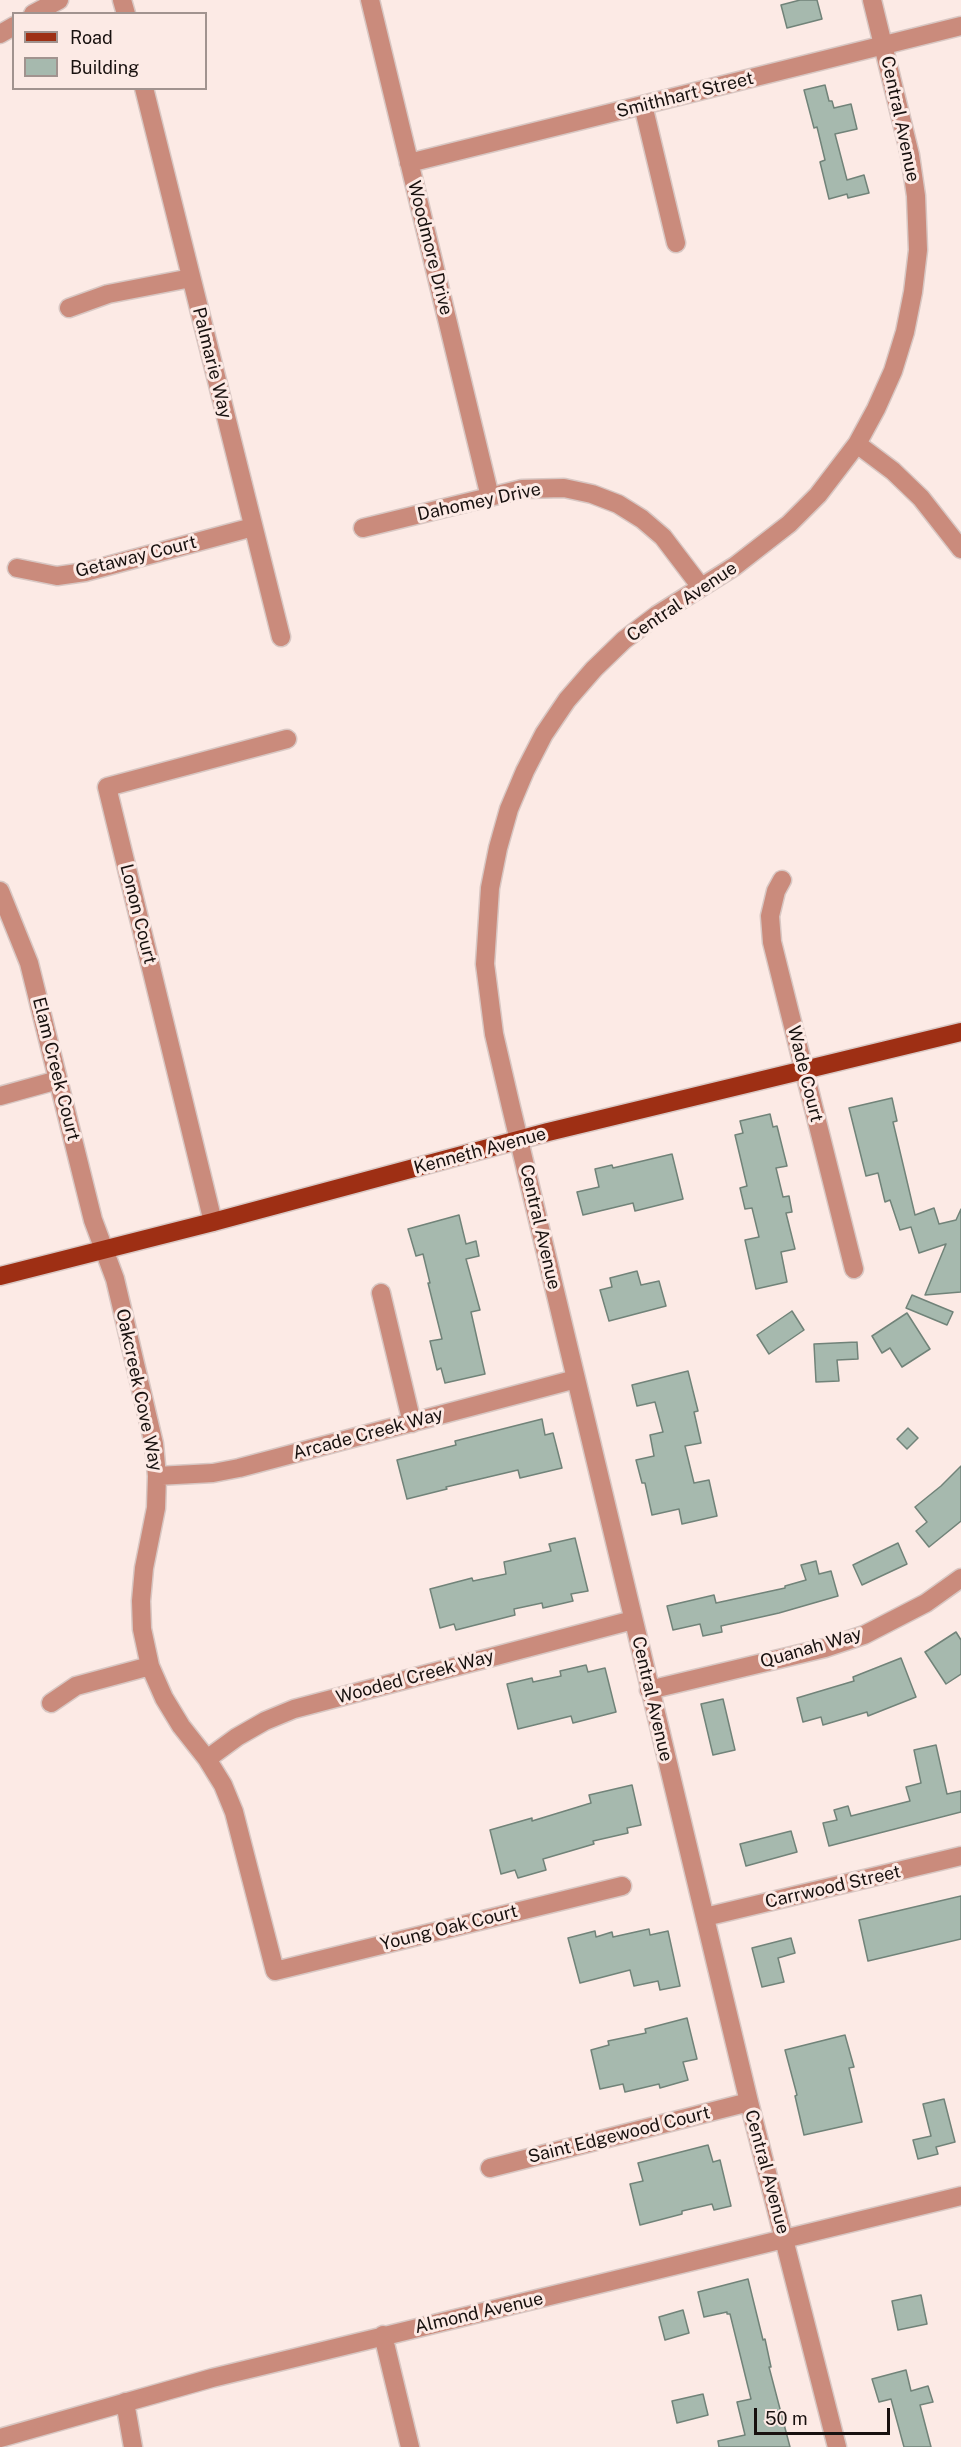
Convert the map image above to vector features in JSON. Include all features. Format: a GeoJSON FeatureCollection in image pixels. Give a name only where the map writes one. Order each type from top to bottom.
{"type":"FeatureCollection","features":[{"type":"Feature","properties":{"kind":"main road","name":"Kenneth Avenue"},"geometry":{"type":"LineString","coordinates":[[0,1276],[519,1140],[961,1032]]}},
{"type":"Feature","properties":{"kind":"street"},"geometry":{"type":"LineString","coordinates":[[37,12],[59,0]]}},
{"type":"Feature","properties":{"kind":"street","name":"Woodmore Drive"},"geometry":{"type":"LineString","coordinates":[[370,0],[490,496]]}},
{"type":"Feature","properties":{"kind":"street","name":"Central Avenue"},"geometry":{"type":"LineString","coordinates":[[837,2447],[748,2102],[519,1140],[494,1034],[485,964],[490,888],[498,848],[509,809],[544,734],[581,685],[624,640],[657,615],[735,566],[789,524],[818,495],[857,444],[880,400],[902,342],[914,291],[918,250],[916,196],[910,155],[872,0]]}},
{"type":"Feature","properties":{"kind":"street","name":"Smithhart Street"},"geometry":{"type":"LineString","coordinates":[[409,164],[961,26]]}},
{"type":"Feature","properties":{"kind":"street","name":"Palmarie Way"},"geometry":{"type":"LineString","coordinates":[[144,90],[281,637]]}},
{"type":"Feature","properties":{"kind":"street"},"geometry":{"type":"LineString","coordinates":[[643,105],[676,243]]}},
{"type":"Feature","properties":{"kind":"street"},"geometry":{"type":"LineString","coordinates":[[69,308],[108,294],[191,278]]}},
{"type":"Feature","properties":{"kind":"street"},"geometry":{"type":"LineString","coordinates":[[857,444],[893,471],[921,498],[961,549]]}},
{"type":"Feature","properties":{"kind":"street","name":"Dahomey Drive"},"geometry":{"type":"LineString","coordinates":[[363,528],[522,489],[550,487],[592,494],[618,504],[642,519],[663,537],[701,587]]}},
{"type":"Feature","properties":{"kind":"street","name":"Getaway Court"},"geometry":{"type":"LineString","coordinates":[[17,568],[57,576],[85,572],[253,527]]}},
{"type":"Feature","properties":{"kind":"street","name":"Lonon Court"},"geometry":{"type":"LineString","coordinates":[[213,1222],[107,787],[287,739]]}},
{"type":"Feature","properties":{"kind":"street","name":"Wade Court"},"geometry":{"type":"LineString","coordinates":[[782,880],[772,904],[770,929],[854,1269]]}},
{"type":"Feature","properties":{"kind":"street","name":"Elam Creek Court"},"geometry":{"type":"LineString","coordinates":[[0,891],[29,963],[103,1250]]}},
{"type":"Feature","properties":{"kind":"street"},"geometry":{"type":"LineString","coordinates":[[0,1096],[58,1080]]}},
{"type":"Feature","properties":{"kind":"street","name":"Oakcreek Cove Way"},"geometry":{"type":"LineString","coordinates":[[103,1250],[115,1279],[154,1444],[157,1476],[156,1508],[144,1568],[141,1600],[142,1629],[150,1666],[175,1717],[207,1759],[223,1785],[234,1812],[275,1971]]}},
{"type":"Feature","properties":{"kind":"street"},"geometry":{"type":"LineString","coordinates":[[381,1293],[412,1423]]}},
{"type":"Feature","properties":{"kind":"street","name":"Arcade Creek Way"},"geometry":{"type":"LineString","coordinates":[[157,1476],[213,1473],[239,1468],[576,1379]]}},
{"type":"Feature","properties":{"kind":"street","name":"Quanah Way"},"geometry":{"type":"LineString","coordinates":[[650,1690],[825,1647],[864,1635],[926,1604],[961,1578]]}},
{"type":"Feature","properties":{"kind":"street","name":"Wooded Creek Way"},"geometry":{"type":"LineString","coordinates":[[207,1759],[237,1737],[265,1721],[294,1709],[633,1620]]}},
{"type":"Feature","properties":{"kind":"street"},"geometry":{"type":"LineString","coordinates":[[51,1704],[76,1686],[150,1666]]}},
{"type":"Feature","properties":{"kind":"street","name":"Carrwood Street"},"geometry":{"type":"LineString","coordinates":[[705,1917],[961,1856]]}},
{"type":"Feature","properties":{"kind":"street","name":"Young Oak Court"},"geometry":{"type":"LineString","coordinates":[[275,1971],[622,1886]]}},
{"type":"Feature","properties":{"kind":"street","name":"Saint Edgewood Court"},"geometry":{"type":"LineString","coordinates":[[490,2168],[748,2102]]}},
{"type":"Feature","properties":{"kind":"street","name":"Almond Avenue"},"geometry":{"type":"LineString","coordinates":[[0,2438],[125,2402],[383,2335],[961,2196]]}},
{"type":"Feature","properties":{"kind":"street"},"geometry":{"type":"LineString","coordinates":[[383,2335],[410,2447]]}},
{"type":"Feature","properties":{"kind":"street"},"geometry":{"type":"LineString","coordinates":[[125,2402],[133,2447]]}},
{"type":"Feature","properties":{"kind":"building"},"geometry":{"type":"Polygon","coordinates":[[[800,0],[817,0],[822,19],[787,28],[781,5],[800,0]]]}},
{"type":"Feature","properties":{"kind":"building"},"geometry":{"type":"Polygon","coordinates":[[[825,85],[829,101],[832,101],[834,108],[851,104],[857,129],[835,134],[847,180],[864,175],[869,193],[848,198],[847,194],[829,199],[820,162],[825,160],[817,127],[814,128],[804,90],[825,85]]]}},
{"type":"Feature","properties":{"kind":"building"},"geometry":{"type":"Polygon","coordinates":[[[892,1098],[897,1121],[893,1122],[915,1215],[934,1208],[939,1224],[956,1220],[961,1209],[961,1292],[925,1295],[946,1244],[919,1253],[911,1227],[900,1230],[890,1200],[885,1202],[878,1173],[866,1176],[849,1108],[892,1098]]]}},
{"type":"Feature","properties":{"kind":"building"},"geometry":{"type":"Polygon","coordinates":[[[770,1114],[773,1127],[777,1126],[787,1166],[776,1168],[783,1197],[789,1196],[792,1212],[786,1213],[795,1249],[781,1252],[787,1282],[756,1289],[745,1240],[759,1237],[752,1208],[745,1209],[740,1188],[747,1186],[735,1135],[743,1133],[740,1121],[770,1114]]]}},
{"type":"Feature","properties":{"kind":"building"},"geometry":{"type":"Polygon","coordinates":[[[672,1154],[683,1199],[635,1211],[633,1203],[583,1215],[577,1192],[599,1187],[595,1169],[612,1165],[613,1168],[672,1154]]]}},
{"type":"Feature","properties":{"kind":"building"},"geometry":{"type":"Polygon","coordinates":[[[459,1215],[466,1244],[476,1241],[479,1256],[466,1259],[480,1310],[471,1312],[485,1374],[445,1383],[441,1368],[437,1370],[430,1341],[442,1339],[428,1283],[430,1283],[423,1254],[416,1256],[408,1229],[459,1215]]]}},
{"type":"Feature","properties":{"kind":"building"},"geometry":{"type":"Polygon","coordinates":[[[637,1271],[641,1285],[659,1281],[666,1306],[609,1321],[600,1290],[612,1287],[610,1278],[637,1271]]]}},
{"type":"Feature","properties":{"kind":"building"},"geometry":{"type":"Polygon","coordinates":[[[912,1295],[953,1312],[947,1325],[906,1308],[912,1295]]]}},
{"type":"Feature","properties":{"kind":"building"},"geometry":{"type":"Polygon","coordinates":[[[792,1311],[804,1330],[769,1354],[757,1335],[792,1311]]]}},
{"type":"Feature","properties":{"kind":"building"},"geometry":{"type":"Polygon","coordinates":[[[907,1313],[930,1349],[902,1367],[890,1348],[882,1353],[872,1336],[907,1313]]]}},
{"type":"Feature","properties":{"kind":"building"},"geometry":{"type":"Polygon","coordinates":[[[857,1342],[858,1359],[837,1360],[839,1381],[816,1382],[814,1344],[857,1342]]]}},
{"type":"Feature","properties":{"kind":"building"},"geometry":{"type":"Polygon","coordinates":[[[688,1371],[698,1411],[694,1412],[701,1443],[685,1446],[694,1483],[709,1480],[717,1516],[682,1524],[679,1509],[652,1515],[645,1483],[642,1483],[636,1460],[654,1456],[650,1435],[663,1432],[655,1402],[637,1406],[632,1385],[688,1371]]]}},
{"type":"Feature","properties":{"kind":"building"},"geometry":{"type":"Polygon","coordinates":[[[542,1419],[545,1435],[553,1433],[562,1468],[520,1478],[518,1470],[407,1499],[397,1460],[456,1445],[455,1441],[542,1419]]]}},
{"type":"Feature","properties":{"kind":"building"},"geometry":{"type":"Polygon","coordinates":[[[908,1428],[918,1438],[907,1449],[897,1439],[908,1428]]]}},
{"type":"Feature","properties":{"kind":"building"},"geometry":{"type":"Polygon","coordinates":[[[961,1466],[961,1521],[929,1547],[916,1531],[927,1522],[915,1507],[961,1466]]]}},
{"type":"Feature","properties":{"kind":"building"},"geometry":{"type":"Polygon","coordinates":[[[575,1538],[588,1591],[571,1594],[573,1601],[543,1608],[542,1603],[514,1609],[515,1615],[456,1630],[454,1624],[440,1628],[430,1589],[472,1578],[473,1581],[506,1574],[504,1562],[551,1551],[549,1544],[575,1538]]]}},
{"type":"Feature","properties":{"kind":"building"},"geometry":{"type":"Polygon","coordinates":[[[898,1543],[907,1564],[862,1585],[853,1565],[898,1543]]]}},
{"type":"Feature","properties":{"kind":"building"},"geometry":{"type":"Polygon","coordinates":[[[816,1561],[819,1574],[831,1571],[838,1596],[779,1613],[721,1626],[722,1632],[703,1636],[700,1624],[673,1630],[667,1606],[714,1595],[716,1603],[785,1588],[785,1586],[806,1580],[801,1565],[816,1561]]]}},
{"type":"Feature","properties":{"kind":"building"},"geometry":{"type":"Polygon","coordinates":[[[956,1632],[961,1640],[961,1674],[946,1684],[925,1652],[956,1632]]]}},
{"type":"Feature","properties":{"kind":"building"},"geometry":{"type":"Polygon","coordinates":[[[901,1658],[916,1697],[868,1716],[867,1712],[823,1725],[821,1717],[803,1722],[797,1698],[854,1681],[853,1677],[901,1658]]]}},
{"type":"Feature","properties":{"kind":"building"},"geometry":{"type":"Polygon","coordinates":[[[586,1665],[588,1672],[605,1668],[616,1712],[573,1723],[571,1716],[518,1729],[507,1684],[532,1678],[533,1682],[561,1676],[560,1671],[586,1665]]]}},
{"type":"Feature","properties":{"kind":"building"},"geometry":{"type":"Polygon","coordinates":[[[723,1699],[735,1750],[713,1755],[701,1704],[723,1699]]]}},
{"type":"Feature","properties":{"kind":"building"},"geometry":{"type":"Polygon","coordinates":[[[936,1745],[947,1794],[961,1791],[961,1812],[829,1846],[823,1823],[837,1820],[834,1810],[848,1806],[851,1816],[910,1801],[906,1787],[921,1783],[914,1750],[936,1745]]]}},
{"type":"Feature","properties":{"kind":"building"},"geometry":{"type":"Polygon","coordinates":[[[632,1785],[641,1825],[627,1828],[628,1833],[593,1841],[594,1844],[543,1859],[546,1870],[518,1878],[515,1870],[501,1874],[490,1830],[532,1818],[532,1821],[591,1803],[589,1795],[632,1785]]]}},
{"type":"Feature","properties":{"kind":"building"},"geometry":{"type":"Polygon","coordinates":[[[791,1831],[797,1852],[746,1866],[740,1844],[791,1831]]]}},
{"type":"Feature","properties":{"kind":"building"},"geometry":{"type":"Polygon","coordinates":[[[961,1896],[961,1939],[868,1961],[859,1920],[961,1896]]]}},
{"type":"Feature","properties":{"kind":"building"},"geometry":{"type":"Polygon","coordinates":[[[649,1929],[650,1935],[668,1931],[680,1986],[660,1990],[658,1981],[634,1986],[630,1970],[580,1983],[568,1938],[595,1931],[596,1937],[612,1932],[613,1937],[649,1929]]]}},
{"type":"Feature","properties":{"kind":"building"},"geometry":{"type":"Polygon","coordinates":[[[791,1938],[795,1953],[778,1958],[784,1982],[762,1987],[752,1948],[791,1938]]]}},
{"type":"Feature","properties":{"kind":"building"},"geometry":{"type":"Polygon","coordinates":[[[687,2018],[697,2059],[683,2062],[688,2080],[660,2088],[659,2084],[625,2092],[623,2084],[600,2089],[591,2050],[609,2045],[608,2041],[646,2033],[645,2029],[687,2018]]]}},
{"type":"Feature","properties":{"kind":"building"},"geometry":{"type":"Polygon","coordinates":[[[845,2035],[854,2067],[849,2068],[862,2122],[804,2135],[795,2096],[797,2095],[785,2050],[845,2035]]]}},
{"type":"Feature","properties":{"kind":"building"},"geometry":{"type":"Polygon","coordinates":[[[944,2099],[955,2142],[936,2147],[938,2154],[918,2159],[913,2140],[931,2136],[923,2104],[944,2099]]]}},
{"type":"Feature","properties":{"kind":"building"},"geometry":{"type":"Polygon","coordinates":[[[708,2145],[713,2162],[720,2160],[731,2206],[714,2210],[712,2204],[640,2225],[630,2184],[643,2181],[638,2163],[708,2145]]]}},
{"type":"Feature","properties":{"kind":"building"},"geometry":{"type":"Polygon","coordinates":[[[748,2279],[763,2340],[765,2339],[771,2367],[769,2367],[790,2447],[719,2447],[718,2441],[745,2435],[737,2402],[751,2399],[730,2314],[727,2312],[704,2317],[698,2292],[748,2279]]]}},
{"type":"Feature","properties":{"kind":"building"},"geometry":{"type":"Polygon","coordinates":[[[921,2295],[927,2324],[898,2330],[892,2301],[921,2295]]]}},
{"type":"Feature","properties":{"kind":"building"},"geometry":{"type":"Polygon","coordinates":[[[683,2310],[689,2333],[665,2340],[659,2317],[683,2310]]]}},
{"type":"Feature","properties":{"kind":"building"},"geometry":{"type":"Polygon","coordinates":[[[906,2370],[911,2391],[928,2386],[933,2402],[920,2405],[931,2447],[904,2447],[891,2399],[879,2402],[872,2379],[906,2370]]]}},
{"type":"Feature","properties":{"kind":"building"},"geometry":{"type":"Polygon","coordinates":[[[703,2394],[708,2415],[677,2423],[672,2401],[703,2394]]]}}]}
